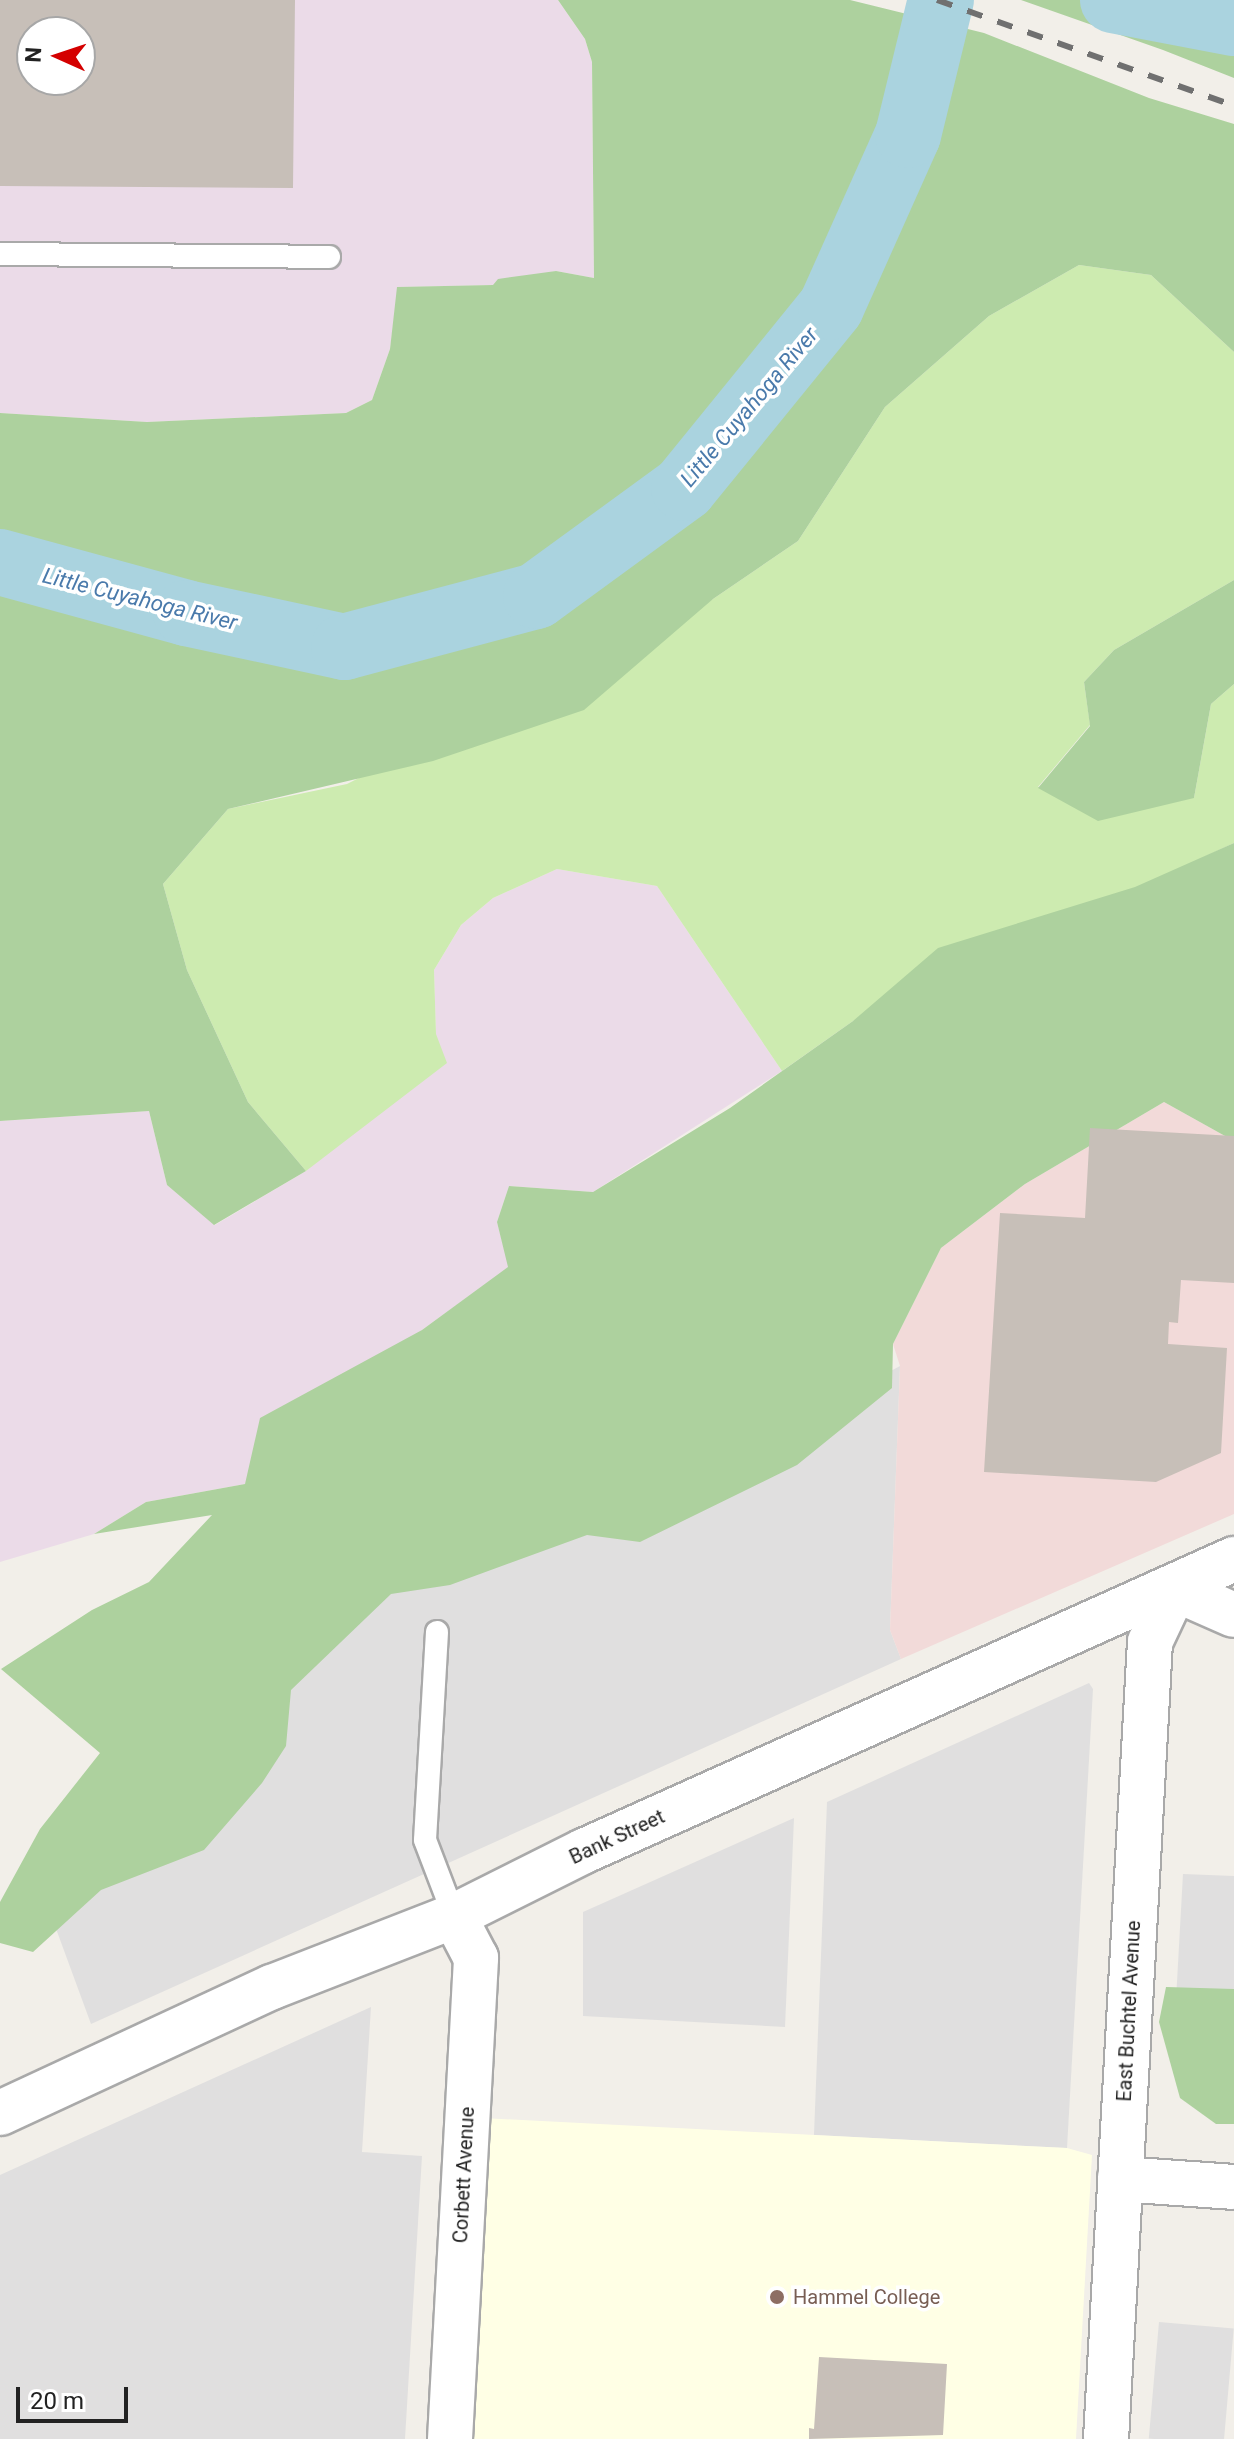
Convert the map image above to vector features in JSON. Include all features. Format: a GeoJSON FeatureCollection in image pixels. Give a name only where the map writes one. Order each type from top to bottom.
{"type":"FeatureCollection","features":[{"type":"Feature","properties":{"kind":"street","name":"Bank Street"},"geometry":{"type":"LineString","coordinates":[[0,2113],[272,1987],[454,1916],[584,1851],[1175,1589],[1234,1559]]}},
{"type":"Feature","properties":{"kind":"street"},"geometry":{"type":"LineString","coordinates":[[1175,1589],[1234,1615]]}},
{"type":"Feature","properties":{"kind":"street","name":"East Buchtel Avenue"},"geometry":{"type":"LineString","coordinates":[[1106,2439],[1150,1642],[1175,1589]]}},
{"type":"Feature","properties":{"kind":"street","name":"Corbett Avenue"},"geometry":{"type":"LineString","coordinates":[[450,2439],[476,1958],[454,1916]]}},
{"type":"Feature","properties":{"kind":"street"},"geometry":{"type":"LineString","coordinates":[[1120,2179],[1234,2187]]}},
{"type":"Feature","properties":{"kind":"lane"},"geometry":{"type":"LineString","coordinates":[[0,254],[329,257]]}},
{"type":"Feature","properties":{"kind":"lane"},"geometry":{"type":"LineString","coordinates":[[437,1632],[425,1840],[454,1916]]}},
{"type":"Feature","properties":{"kind":"shaded area"},"geometry":{"type":"Polygon","coordinates":[[[0,0],[558,0],[585,39],[592,62],[594,278],[556,271],[494,285],[398,287],[390,349],[372,400],[346,413],[147,422],[0,413],[0,0]]]}},
{"type":"Feature","properties":{"kind":"shaded area"},"geometry":{"type":"Polygon","coordinates":[[[557,869],[657,886],[782,1071],[593,1192],[509,1186],[497,1222],[509,1267],[422,1330],[245,1484],[146,1502],[94,1534],[0,1562],[0,1121],[149,1111],[167,1185],[215,1225],[306,1171],[436,1034],[434,970],[461,925],[493,898],[557,869]]]}},
{"type":"Feature","properties":{"kind":"shaded area"},"geometry":{"type":"Polygon","coordinates":[[[1164,1102],[1234,1141],[1234,1514],[901,1659],[890,1630],[900,1366],[893,1344],[941,1248],[1025,1184],[1164,1102]]]}},
{"type":"Feature","properties":{"kind":"shaded area"},"geometry":{"type":"Polygon","coordinates":[[[900,1366],[890,1630],[901,1659],[91,2024],[37,1877],[447,1495],[727,1459],[900,1366]]]}},
{"type":"Feature","properties":{"kind":"shaded area"},"geometry":{"type":"Polygon","coordinates":[[[1089,1683],[1093,1689],[1067,2148],[814,2135],[827,1802],[1089,1683]]]}},
{"type":"Feature","properties":{"kind":"shaded area"},"geometry":{"type":"Polygon","coordinates":[[[794,1818],[785,2027],[583,2016],[583,1912],[794,1818]]]}},
{"type":"Feature","properties":{"kind":"shaded area"},"geometry":{"type":"Polygon","coordinates":[[[1183,1874],[1234,1876],[1234,2054],[1173,2054],[1183,1874]]]}},
{"type":"Feature","properties":{"kind":"shaded area"},"geometry":{"type":"Polygon","coordinates":[[[371,2007],[362,2152],[422,2156],[405,2439],[0,2439],[0,2175],[371,2007]]]}},
{"type":"Feature","properties":{"kind":"shaded area","name":"Hammel College"},"geometry":{"type":"Polygon","coordinates":[[[482,2118],[1067,2148],[1092,2155],[1076,2439],[461,2439],[482,2118]]]}},
{"type":"Feature","properties":{"kind":"shaded area"},"geometry":{"type":"Polygon","coordinates":[[[1159,2322],[1234,2329],[1224,2439],[1149,2439],[1159,2322]]]}},
{"type":"Feature","properties":{"kind":"green space"},"geometry":{"type":"Polygon","coordinates":[[[558,0],[850,0],[984,33],[1149,98],[1234,124],[1234,352],[1151,275],[1079,265],[989,316],[885,407],[798,541],[713,599],[584,710],[433,761],[228,809],[163,884],[187,970],[248,1102],[306,1171],[214,1225],[167,1185],[149,1111],[0,1121],[0,413],[147,422],[346,413],[372,400],[390,349],[397,287],[493,285],[498,279],[556,271],[594,278],[592,62],[585,39],[558,0]]]}},
{"type":"Feature","properties":{"kind":"green space"},"geometry":{"type":"Polygon","coordinates":[[[1021,0],[1234,0],[1234,78],[1163,50],[1021,0]]]}},
{"type":"Feature","properties":{"kind":"green space"},"geometry":{"type":"Polygon","coordinates":[[[1079,265],[1151,275],[1234,352],[1234,580],[1114,650],[1084,682],[1090,725],[1038,787],[1194,798],[1211,704],[1234,684],[1234,843],[853,1021],[782,1071],[657,886],[557,869],[493,898],[461,925],[434,970],[436,1034],[447,1063],[306,1171],[248,1102],[187,970],[163,884],[228,809],[347,784],[713,599],[798,541],[885,407],[989,316],[1079,265]]]}},
{"type":"Feature","properties":{"kind":"green space"},"geometry":{"type":"Polygon","coordinates":[[[1234,580],[1234,684],[1211,704],[1194,798],[1098,821],[1038,788],[1090,726],[1084,682],[1114,650],[1234,580]]]}},
{"type":"Feature","properties":{"kind":"green space"},"geometry":{"type":"Polygon","coordinates":[[[1234,843],[1234,1141],[1164,1102],[1025,1184],[941,1248],[893,1344],[892,1388],[797,1465],[640,1542],[587,1535],[450,1585],[391,1594],[291,1690],[286,1746],[262,1783],[204,1850],[101,1890],[33,1952],[0,1943],[0,1902],[40,1829],[100,1753],[1,1669],[92,1610],[149,1582],[212,1515],[94,1534],[146,1502],[245,1484],[260,1418],[422,1330],[508,1267],[497,1222],[509,1186],[593,1192],[730,1108],[853,1021],[938,948],[1135,887],[1234,843]]]}},
{"type":"Feature","properties":{"kind":"green space"},"geometry":{"type":"Polygon","coordinates":[[[1166,1987],[1234,1989],[1234,2124],[1216,2124],[1180,2098],[1159,2022],[1166,1987]]]}},
{"type":"Feature","properties":{"kind":"building"},"geometry":{"type":"Polygon","coordinates":[[[0,0],[295,0],[293,188],[0,186],[0,0]]]}},
{"type":"Feature","properties":{"kind":"building"},"geometry":{"type":"Polygon","coordinates":[[[1090,1128],[1234,1136],[1234,1283],[1181,1280],[1178,1323],[1169,1322],[1168,1344],[1227,1348],[1221,1453],[1156,1482],[984,1472],[1000,1213],[1085,1218],[1090,1128]]]}},
{"type":"Feature","properties":{"kind":"building"},"geometry":{"type":"Polygon","coordinates":[[[819,2357],[947,2364],[943,2435],[809,2439],[809,2428],[814,2429],[819,2357]]]}},
{"type":"Feature","properties":{"kind":"waterway","name":"Little Cuyahoga River"},"geometry":{"type":"LineString","coordinates":[[0,562],[186,613],[344,647],[536,596],[684,488],[831,307],[908,135],[941,0]]}},
{"type":"Feature","properties":{"kind":"waterway","name":"Little Cuyahoga River"},"geometry":{"type":"LineString","coordinates":[[1113,0],[1234,23]]}},
{"type":"Feature","properties":{"kind":"railway"},"geometry":{"type":"LineString","coordinates":[[937,0],[1234,106]]}},
{"type":"Feature","properties":{"kind":"place","name":"Hammel College"},"geometry":{"type":"Point","coordinates":[777,2297]}}]}
